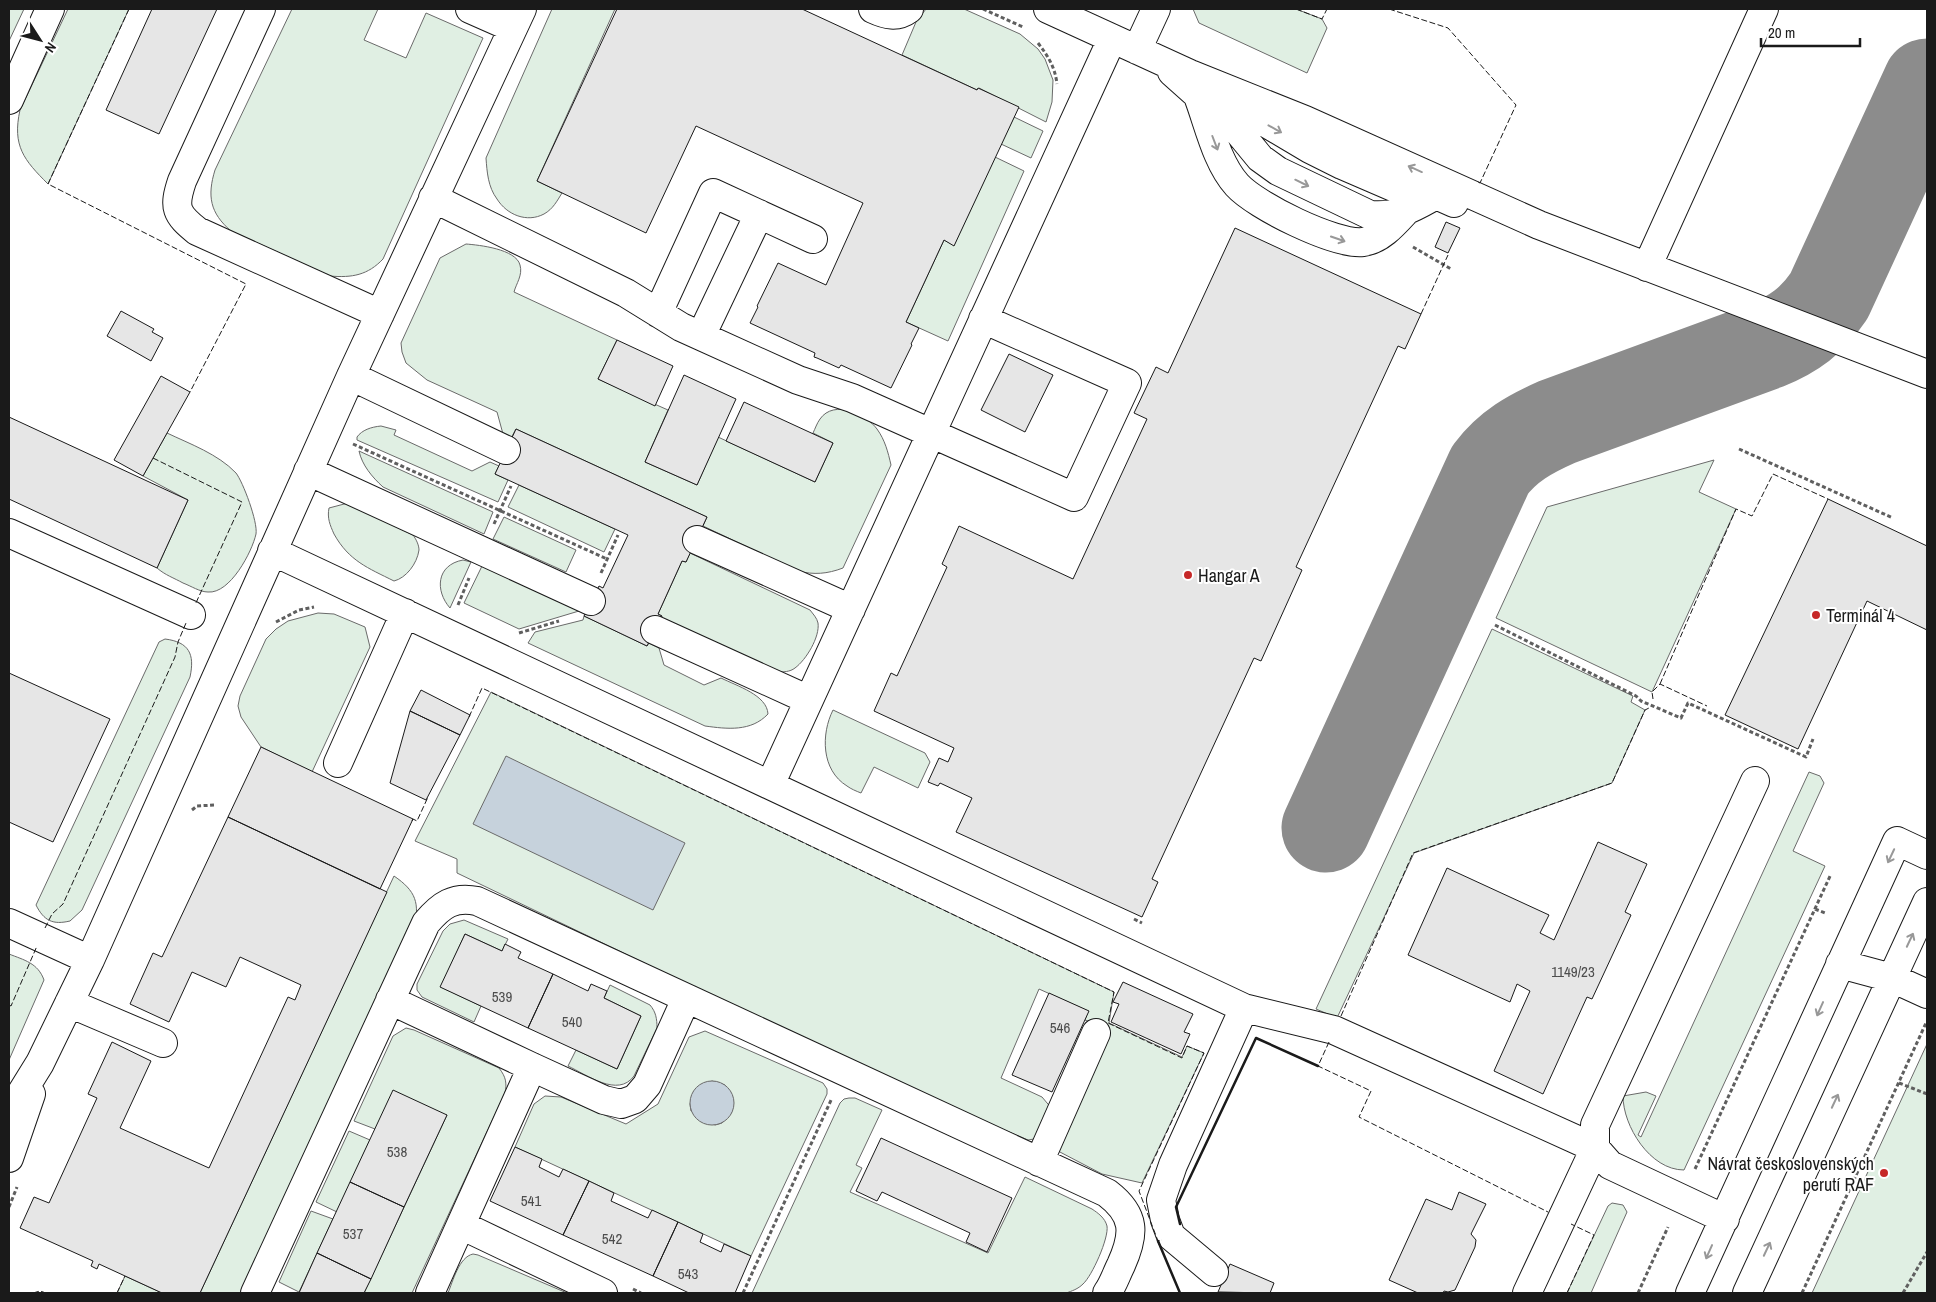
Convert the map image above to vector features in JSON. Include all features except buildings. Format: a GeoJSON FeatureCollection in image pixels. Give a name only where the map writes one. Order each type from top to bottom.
{"type":"FeatureCollection","features":[{"type":"Feature","properties":{"kind":"lane"},"geometry":{"type":"LineString","coordinates":[[9,100],[50,9]]}},
{"type":"Feature","properties":{"kind":"lane"},"geometry":{"type":"LineString","coordinates":[[261,9],[182,181],[177,196],[178,210],[186,222],[197,231],[380,314]]}},
{"type":"Feature","properties":{"kind":"lane"},"geometry":{"type":"LineString","coordinates":[[9,1145],[16,1117],[90,960],[351,376],[518,18],[470,9]]}},
{"type":"Feature","properties":{"kind":"lane"},"geometry":{"type":"LineString","coordinates":[[873,9],[885,15],[898,15],[910,9]]}},
{"type":"Feature","properties":{"kind":"lane"},"geometry":{"type":"LineString","coordinates":[[1048,9],[1149,56],[1194,86],[1342,165],[1393,187],[1436,195],[1501,222],[1539,225]]}},
{"type":"Feature","properties":{"kind":"lane"},"geometry":{"type":"LineString","coordinates":[[1149,56],[1156,9]]}},
{"type":"Feature","properties":{"kind":"lane"},"geometry":{"type":"LineString","coordinates":[[1647,267],[1764,9]]}},
{"type":"Feature","properties":{"kind":"lane"},"geometry":{"type":"LineString","coordinates":[[770,785],[1112,39]]}},
{"type":"Feature","properties":{"kind":"lane"},"geometry":{"type":"LineString","coordinates":[[1194,86],[1237,130],[1260,158],[1278,171],[1370,215],[1386,216],[1405,212],[1436,195]]}},
{"type":"Feature","properties":{"kind":"lane"},"geometry":{"type":"LineString","coordinates":[[1194,86],[1216,148],[1229,174],[1237,186],[1250,197],[1279,214],[1342,242],[1364,242],[1390,229],[1405,212]]}},
{"type":"Feature","properties":{"kind":"lane"},"geometry":{"type":"LineString","coordinates":[[1194,86],[1305,120],[1539,225],[1927,374]]}},
{"type":"Feature","properties":{"kind":"lane"},"geometry":{"type":"LineString","coordinates":[[658,313],[713,193],[814,239]]}},
{"type":"Feature","properties":{"kind":"lane"},"geometry":{"type":"LineString","coordinates":[[433,198],[626,293],[681,327],[798,380],[852,398],[1074,497],[1127,383],[984,319]]}},
{"type":"Feature","properties":{"kind":"lane"},"geometry":{"type":"LineString","coordinates":[[701,336],[758,214]]}},
{"type":"Feature","properties":{"kind":"lane"},"geometry":{"type":"LineString","coordinates":[[351,376],[506,450]]}},
{"type":"Feature","properties":{"kind":"lane"},"geometry":{"type":"LineString","coordinates":[[308,471],[591,601]]}},
{"type":"Feature","properties":{"kind":"lane"},"geometry":{"type":"LineString","coordinates":[[9,533],[191,615]]}},
{"type":"Feature","properties":{"kind":"lane"},"geometry":{"type":"LineString","coordinates":[[697,540],[851,609]]}},
{"type":"Feature","properties":{"kind":"lane"},"geometry":{"type":"LineString","coordinates":[[272,551],[1244,1008],[1334,1030],[1595,1148],[1610,1165],[1724,1218]]}},
{"type":"Feature","properties":{"kind":"lane"},"geometry":{"type":"LineString","coordinates":[[338,762],[404,613]]}},
{"type":"Feature","properties":{"kind":"lane"},"geometry":{"type":"LineString","coordinates":[[655,630],[809,700]]}},
{"type":"Feature","properties":{"kind":"lane"},"geometry":{"type":"LineString","coordinates":[[1527,1293],[1595,1148],[1595,1125],[1755,781]]}},
{"type":"Feature","properties":{"kind":"lane"},"geometry":{"type":"LineString","coordinates":[[1690,1293],[1897,841],[1927,855]]}},
{"type":"Feature","properties":{"kind":"lane"},"geometry":{"type":"LineString","coordinates":[[255,1293],[426,924],[444,906],[465,898],[478,901],[1106,1193],[1125,1210],[1130,1225],[1131,1240],[1111,1287],[1106,1293]]}},
{"type":"Feature","properties":{"kind":"lane"},"geometry":{"type":"LineString","coordinates":[[1747,1293],[1927,902]]}},
{"type":"Feature","properties":{"kind":"lane"},"geometry":{"type":"LineString","coordinates":[[9,923],[90,960]]}},
{"type":"Feature","properties":{"kind":"lane"},"geometry":{"type":"LineString","coordinates":[[1840,964],[1892,978],[1927,994]]}},
{"type":"Feature","properties":{"kind":"lane"},"geometry":{"type":"LineString","coordinates":[[390,1000],[604,1100],[621,1104],[635,1099],[647,1085],[686,999]]}},
{"type":"Feature","properties":{"kind":"lane"},"geometry":{"type":"LineString","coordinates":[[69,1003],[163,1044]]}},
{"type":"Feature","properties":{"kind":"lane"},"geometry":{"type":"LineString","coordinates":[[1214,1272],[1171,1236],[1161,1200],[1173,1165],[1244,1008]]}},
{"type":"Feature","properties":{"kind":"lane"},"geometry":{"type":"LineString","coordinates":[[1039,1162],[1096,1033]]}},
{"type":"Feature","properties":{"kind":"lane"},"geometry":{"type":"LineString","coordinates":[[430,1293],[532,1067]]}},
{"type":"Feature","properties":{"kind":"lane"},"geometry":{"type":"LineString","coordinates":[[9,1158],[16,1117]]}},
{"type":"Feature","properties":{"kind":"lane"},"geometry":{"type":"LineString","coordinates":[[461,1225],[603,1293]]}},
{"type":"Feature","properties":{"kind":"path"},"geometry":{"type":"LineString","coordinates":[[983,9],[1022,26],[1027,32]]}},
{"type":"Feature","properties":{"kind":"path"},"geometry":{"type":"LineString","coordinates":[[1032,37],[1038,43],[1042,37]]}},
{"type":"Feature","properties":{"kind":"path"},"geometry":{"type":"LineString","coordinates":[[349,442],[607,559]]}},
{"type":"Feature","properties":{"kind":"path"},"geometry":{"type":"LineString","coordinates":[[1739,449],[1893,518]]}},
{"type":"Feature","properties":{"kind":"path"},"geometry":{"type":"LineString","coordinates":[[492,528],[511,486]]}},
{"type":"Feature","properties":{"kind":"path"},"geometry":{"type":"LineString","coordinates":[[599,576],[618,535]]}},
{"type":"Feature","properties":{"kind":"path"},"geometry":{"type":"LineString","coordinates":[[466,609],[457,605],[472,572]]}},
{"type":"Feature","properties":{"kind":"path"},"geometry":{"type":"LineString","coordinates":[[273,624],[299,610],[320,607]]}},
{"type":"Feature","properties":{"kind":"path"},"geometry":{"type":"LineString","coordinates":[[518,633],[561,620]]}},
{"type":"Feature","properties":{"kind":"path"},"geometry":{"type":"LineString","coordinates":[[1495,625],[1636,696],[1641,701],[1681,718],[1688,703],[1806,757],[1813,739]]}},
{"type":"Feature","properties":{"kind":"path"},"geometry":{"type":"LineString","coordinates":[[191,804],[188,814],[197,806],[214,805]]}},
{"type":"Feature","properties":{"kind":"path"},"geometry":{"type":"LineString","coordinates":[[1695,1169],[1831,874]]}},
{"type":"Feature","properties":{"kind":"path"},"geometry":{"type":"LineString","coordinates":[[1815,909],[1825,914]]}},
{"type":"Feature","properties":{"kind":"path"},"geometry":{"type":"LineString","coordinates":[[1802,1293],[1927,1020]]}},
{"type":"Feature","properties":{"kind":"path"},"geometry":{"type":"LineString","coordinates":[[1899,1082],[1927,1094]]}},
{"type":"Feature","properties":{"kind":"path"},"geometry":{"type":"LineString","coordinates":[[743,1293],[833,1095]]}},
{"type":"Feature","properties":{"kind":"path"},"geometry":{"type":"LineString","coordinates":[[1638,1293],[1672,1220]]}},
{"type":"Feature","properties":{"kind":"path"},"geometry":{"type":"LineString","coordinates":[[1903,1293],[1927,1252]]}},
{"type":"Feature","properties":{"kind":"path"},"geometry":{"type":"LineString","coordinates":[[632,1289],[641,1293]]}},
{"type":"Feature","properties":{"kind":"green space"},"geometry":{"type":"Polygon","coordinates":[[[9,9],[24,9],[9,41],[9,9]]]}},
{"type":"Feature","properties":{"kind":"green space"},"geometry":{"type":"Polygon","coordinates":[[[68,9],[129,9],[48,184],[26,160],[22,152],[19,143],[18,123],[20,110],[68,9]]]}},
{"type":"Feature","properties":{"kind":"green space"},"geometry":{"type":"Polygon","coordinates":[[[292,9],[378,9],[364,40],[406,58],[426,13],[483,38],[383,259],[371,269],[352,276],[330,276],[231,231],[219,218],[212,204],[211,188],[215,170],[292,9]]]}},
{"type":"Feature","properties":{"kind":"green space"},"geometry":{"type":"Polygon","coordinates":[[[552,9],[615,9],[537,181],[562,193],[547,212],[538,217],[531,218],[518,216],[501,205],[488,179],[486,158],[552,9]]]}},
{"type":"Feature","properties":{"kind":"green space"},"geometry":{"type":"Polygon","coordinates":[[[926,9],[964,9],[1020,34],[1038,49],[1045,59],[1053,80],[1052,102],[1046,122],[979,88],[977,90],[902,55],[916,22],[926,9]]]}},
{"type":"Feature","properties":{"kind":"green space"},"geometry":{"type":"Polygon","coordinates":[[[1193,9],[1296,9],[1322,19],[1327,28],[1307,73],[1199,23],[1193,9]]]}},
{"type":"Feature","properties":{"kind":"green space"},"geometry":{"type":"Polygon","coordinates":[[[1014,117],[1043,131],[1031,158],[1001,144],[1014,117]]]}},
{"type":"Feature","properties":{"kind":"green space"},"geometry":{"type":"Polygon","coordinates":[[[995,157],[1024,171],[948,341],[906,322],[944,240],[954,245],[995,157]]]}},
{"type":"Feature","properties":{"kind":"green space"},"geometry":{"type":"Polygon","coordinates":[[[466,244],[496,249],[512,255],[517,260],[521,269],[514,292],[617,340],[598,379],[668,410],[645,462],[697,485],[718,437],[815,482],[833,443],[813,433],[820,419],[826,413],[841,409],[858,414],[872,423],[880,433],[891,465],[843,568],[820,573],[798,571],[703,526],[707,517],[516,429],[511,438],[503,434],[497,412],[427,380],[406,363],[401,343],[440,258],[466,244]]]}},
{"type":"Feature","properties":{"kind":"green space"},"geometry":{"type":"Polygon","coordinates":[[[381,426],[396,430],[394,435],[472,471],[490,462],[499,466],[495,474],[508,480],[498,502],[357,440],[357,437],[364,431],[381,426]]]}},
{"type":"Feature","properties":{"kind":"green space"},"geometry":{"type":"Polygon","coordinates":[[[167,433],[203,450],[229,466],[239,478],[252,512],[256,534],[250,551],[232,579],[216,591],[205,592],[199,590],[163,573],[157,568],[188,500],[143,476],[167,433]]]}},
{"type":"Feature","properties":{"kind":"green space"},"geometry":{"type":"Polygon","coordinates":[[[359,451],[493,512],[484,534],[383,487],[368,471],[359,451]]]}},
{"type":"Feature","properties":{"kind":"green space"},"geometry":{"type":"Polygon","coordinates":[[[1714,460],[1699,492],[1736,509],[1652,692],[1496,618],[1547,507],[1714,460]]]}},
{"type":"Feature","properties":{"kind":"green space"},"geometry":{"type":"Polygon","coordinates":[[[519,485],[615,529],[604,552],[508,507],[519,485]]]}},
{"type":"Feature","properties":{"kind":"green space"},"geometry":{"type":"Polygon","coordinates":[[[348,503],[413,535],[419,550],[407,574],[394,581],[360,563],[346,551],[334,534],[328,515],[329,508],[348,503]]]}},
{"type":"Feature","properties":{"kind":"green space"},"geometry":{"type":"Polygon","coordinates":[[[504,517],[576,550],[566,572],[493,539],[504,517]]]}},
{"type":"Feature","properties":{"kind":"green space"},"geometry":{"type":"Polygon","coordinates":[[[690,553],[810,610],[817,619],[817,635],[808,654],[795,668],[784,672],[777,672],[660,619],[662,616],[658,614],[682,561],[686,562],[690,553]]]}},
{"type":"Feature","properties":{"kind":"green space"},"geometry":{"type":"Polygon","coordinates":[[[463,560],[471,562],[450,608],[442,594],[441,580],[447,567],[463,560]]]}},
{"type":"Feature","properties":{"kind":"green space"},"geometry":{"type":"Polygon","coordinates":[[[482,566],[579,611],[519,629],[464,603],[482,566]]]}},
{"type":"Feature","properties":{"kind":"green space"},"geometry":{"type":"Polygon","coordinates":[[[318,613],[334,614],[365,627],[370,647],[312,772],[261,747],[241,717],[238,706],[240,696],[266,639],[288,621],[318,613]]]}},
{"type":"Feature","properties":{"kind":"green space"},"geometry":{"type":"Polygon","coordinates":[[[584,616],[647,646],[649,643],[659,648],[664,665],[704,685],[721,678],[750,692],[762,701],[768,714],[754,724],[738,728],[705,726],[528,643],[535,632],[583,620],[584,616]]]}},
{"type":"Feature","properties":{"kind":"green space"},"geometry":{"type":"Polygon","coordinates":[[[1492,629],[1633,696],[1631,702],[1645,710],[1612,783],[1414,853],[1337,1018],[1316,1009],[1492,629]]]}},
{"type":"Feature","properties":{"kind":"green space"},"geometry":{"type":"Polygon","coordinates":[[[165,639],[185,646],[192,662],[190,677],[82,910],[70,921],[54,922],[42,915],[36,905],[159,642],[165,639]]]}},
{"type":"Feature","properties":{"kind":"green space"},"geometry":{"type":"Polygon","coordinates":[[[491,692],[1114,992],[1109,1023],[1182,1057],[1187,1046],[1204,1053],[1142,1183],[1102,1174],[1058,1151],[1106,1029],[1085,1020],[1088,1011],[1039,989],[1001,1078],[1042,1097],[1053,1110],[1034,1139],[1028,1140],[902,1087],[457,873],[457,859],[415,841],[491,692]]]}},
{"type":"Feature","properties":{"kind":"green space"},"geometry":{"type":"Polygon","coordinates":[[[833,710],[925,753],[930,762],[918,788],[874,767],[861,793],[838,779],[828,761],[825,740],[826,730],[833,710]]]}},
{"type":"Feature","properties":{"kind":"green space"},"geometry":{"type":"Polygon","coordinates":[[[1809,772],[1820,776],[1824,783],[1793,851],[1825,866],[1684,1170],[1672,1168],[1660,1163],[1633,1133],[1624,1108],[1623,1096],[1646,1092],[1656,1096],[1638,1135],[1641,1137],[1809,772]]]}},
{"type":"Feature","properties":{"kind":"green space"},"geometry":{"type":"Polygon","coordinates":[[[394,876],[407,887],[414,898],[416,920],[414,929],[241,1293],[200,1293],[394,876]]]}},
{"type":"Feature","properties":{"kind":"green space"},"geometry":{"type":"Polygon","coordinates":[[[464,920],[508,939],[502,951],[465,934],[441,987],[481,1006],[474,1022],[422,997],[417,990],[417,984],[443,931],[450,924],[464,920]]]}},
{"type":"Feature","properties":{"kind":"green space"},"geometry":{"type":"Polygon","coordinates":[[[9,954],[25,960],[34,966],[44,980],[9,1060],[9,954]]]}},
{"type":"Feature","properties":{"kind":"green space"},"geometry":{"type":"Polygon","coordinates":[[[610,985],[650,1005],[655,1013],[657,1022],[657,1028],[634,1076],[620,1085],[602,1083],[568,1066],[576,1050],[617,1069],[641,1016],[604,998],[610,985]]]}},
{"type":"Feature","properties":{"kind":"green space"},"geometry":{"type":"Polygon","coordinates":[[[406,1028],[499,1068],[505,1077],[506,1089],[412,1293],[364,1293],[447,1115],[375,1129],[354,1121],[393,1036],[406,1028]]]}},
{"type":"Feature","properties":{"kind":"green space"},"geometry":{"type":"Polygon","coordinates":[[[705,1031],[823,1083],[827,1089],[827,1094],[751,1256],[515,1147],[534,1104],[545,1096],[561,1097],[626,1124],[658,1104],[689,1037],[705,1031]],[[712,1081],[694,1091],[690,1104],[691,1111],[715,1125],[722,1123],[732,1112],[725,1085],[712,1081]]]}},
{"type":"Feature","properties":{"kind":"green space"},"geometry":{"type":"Polygon","coordinates":[[[1927,1044],[1927,1293],[1812,1293],[1927,1044]]]}},
{"type":"Feature","properties":{"kind":"green space"},"geometry":{"type":"Polygon","coordinates":[[[855,1098],[882,1110],[856,1165],[862,1168],[850,1192],[988,1253],[1025,1177],[1092,1209],[1105,1221],[1107,1232],[1105,1239],[1087,1280],[1073,1291],[1066,1293],[752,1293],[840,1103],[844,1099],[855,1098]]]}},
{"type":"Feature","properties":{"kind":"green space"},"geometry":{"type":"Polygon","coordinates":[[[349,1131],[370,1140],[337,1212],[316,1202],[349,1131]]]}},
{"type":"Feature","properties":{"kind":"green space"},"geometry":{"type":"Polygon","coordinates":[[[1612,1203],[1623,1205],[1627,1212],[1591,1293],[1567,1293],[1608,1206],[1612,1203]]]}},
{"type":"Feature","properties":{"kind":"green space"},"geometry":{"type":"Polygon","coordinates":[[[311,1211],[333,1219],[299,1292],[279,1282],[311,1211]]]}},
{"type":"Feature","properties":{"kind":"green space"},"geometry":{"type":"Polygon","coordinates":[[[473,1254],[567,1293],[448,1293],[460,1264],[473,1254]]]}},
{"type":"Feature","properties":{"kind":"green space"},"geometry":{"type":"Polygon","coordinates":[[[125,1276],[162,1293],[117,1293],[125,1276]]]}},
{"type":"Feature","properties":{"kind":"shaded area"},"geometry":{"type":"Polygon","coordinates":[[[506,756],[685,843],[653,910],[473,824],[506,756]]]}},
{"type":"Feature","properties":{"kind":"shaded area"},"geometry":{"type":"Polygon","coordinates":[[[712,1081],[724,1085],[730,1091],[734,1103],[730,1115],[724,1121],[712,1125],[700,1121],[694,1115],[690,1103],[694,1091],[700,1085],[712,1081]]]}},
{"type":"Feature","properties":{"kind":"taxiway"},"geometry":{"type":"LineString","coordinates":[[1326,828],[1490,470],[1512,447],[1557,422],[1767,345],[1786,336],[1809,320],[1829,296],[1927,83]]}},
{"type":"Feature","properties":{"kind":"fence"},"geometry":{"type":"LineString","coordinates":[[129,9],[48,184],[246,284],[190,392]]}},
{"type":"Feature","properties":{"kind":"fence"},"geometry":{"type":"LineString","coordinates":[[1296,9],[1322,19],[1327,9]]}},
{"type":"Feature","properties":{"kind":"fence"},"geometry":{"type":"LineString","coordinates":[[1389,9],[1448,28],[1516,105],[1480,183],[1478,182]]}},
{"type":"Feature","properties":{"kind":"fence"},"geometry":{"type":"LineString","coordinates":[[1421,314],[1448,255]]}},
{"type":"Feature","properties":{"kind":"fence"},"geometry":{"type":"LineString","coordinates":[[153,458],[242,502],[195,605]]}},
{"type":"Feature","properties":{"kind":"fence"},"geometry":{"type":"LineString","coordinates":[[1660,684],[1736,509],[1752,516],[1773,474],[1828,499]]}},
{"type":"Feature","properties":{"kind":"fence"},"geometry":{"type":"LineString","coordinates":[[45,928],[52,914],[63,904],[175,657],[178,642],[186,623]]}},
{"type":"Feature","properties":{"kind":"fence"},"geometry":{"type":"LineString","coordinates":[[1653,699],[1652,692],[1660,684],[1707,706]]}},
{"type":"Feature","properties":{"kind":"fence"},"geometry":{"type":"LineString","coordinates":[[469,717],[482,688],[1114,992],[1108,1023],[1182,1058],[1187,1046],[1204,1053],[1139,1191],[1158,1241],[1162,1240]]}},
{"type":"Feature","properties":{"kind":"fence"},"geometry":{"type":"LineString","coordinates":[[1341,1016],[1413,853],[1612,783],[1645,710],[1649,708]]}},
{"type":"Feature","properties":{"kind":"fence"},"geometry":{"type":"LineString","coordinates":[[412,821],[413,819],[417,821],[428,797]]}},
{"type":"Feature","properties":{"kind":"fence"},"geometry":{"type":"LineString","coordinates":[[9,1005],[11,1006],[37,946]]}},
{"type":"Feature","properties":{"kind":"fence"},"geometry":{"type":"LineString","coordinates":[[1329,1042],[1318,1066],[1371,1091],[1359,1117],[1548,1212]]}},
{"type":"Feature","properties":{"kind":"fence"},"geometry":{"type":"LineString","coordinates":[[1567,1293],[1594,1235],[1571,1224]]}},
{"type":"Feature","properties":{"kind":"fence"},"geometry":{"type":"LineString","coordinates":[[117,1293],[125,1276]]}},
{"type":"Feature","properties":{"kind":"fence"},"geometry":{"type":"LineString","coordinates":[[33,1293],[40,1291],[46,1293]]}},
{"type":"Feature","properties":{"kind":"wall"},"geometry":{"type":"LineString","coordinates":[[1180,1224],[1176,1207],[1256,1038],[1318,1066]]}},
{"type":"Feature","properties":{"kind":"wall"},"geometry":{"type":"LineString","coordinates":[[1158,1241],[1180,1293]]}},
{"type":"Feature","properties":{"kind":"place","name":"Hangar A"},"geometry":{"type":"Point","coordinates":[1188,575]}},
{"type":"Feature","properties":{"kind":"place","name":"Terminál 4"},"geometry":{"type":"Point","coordinates":[1816,615]}},
{"type":"Feature","properties":{"kind":"place","name":"Návrat československých perutí RAF"},"geometry":{"type":"Point","coordinates":[1884,1173]}}]}
